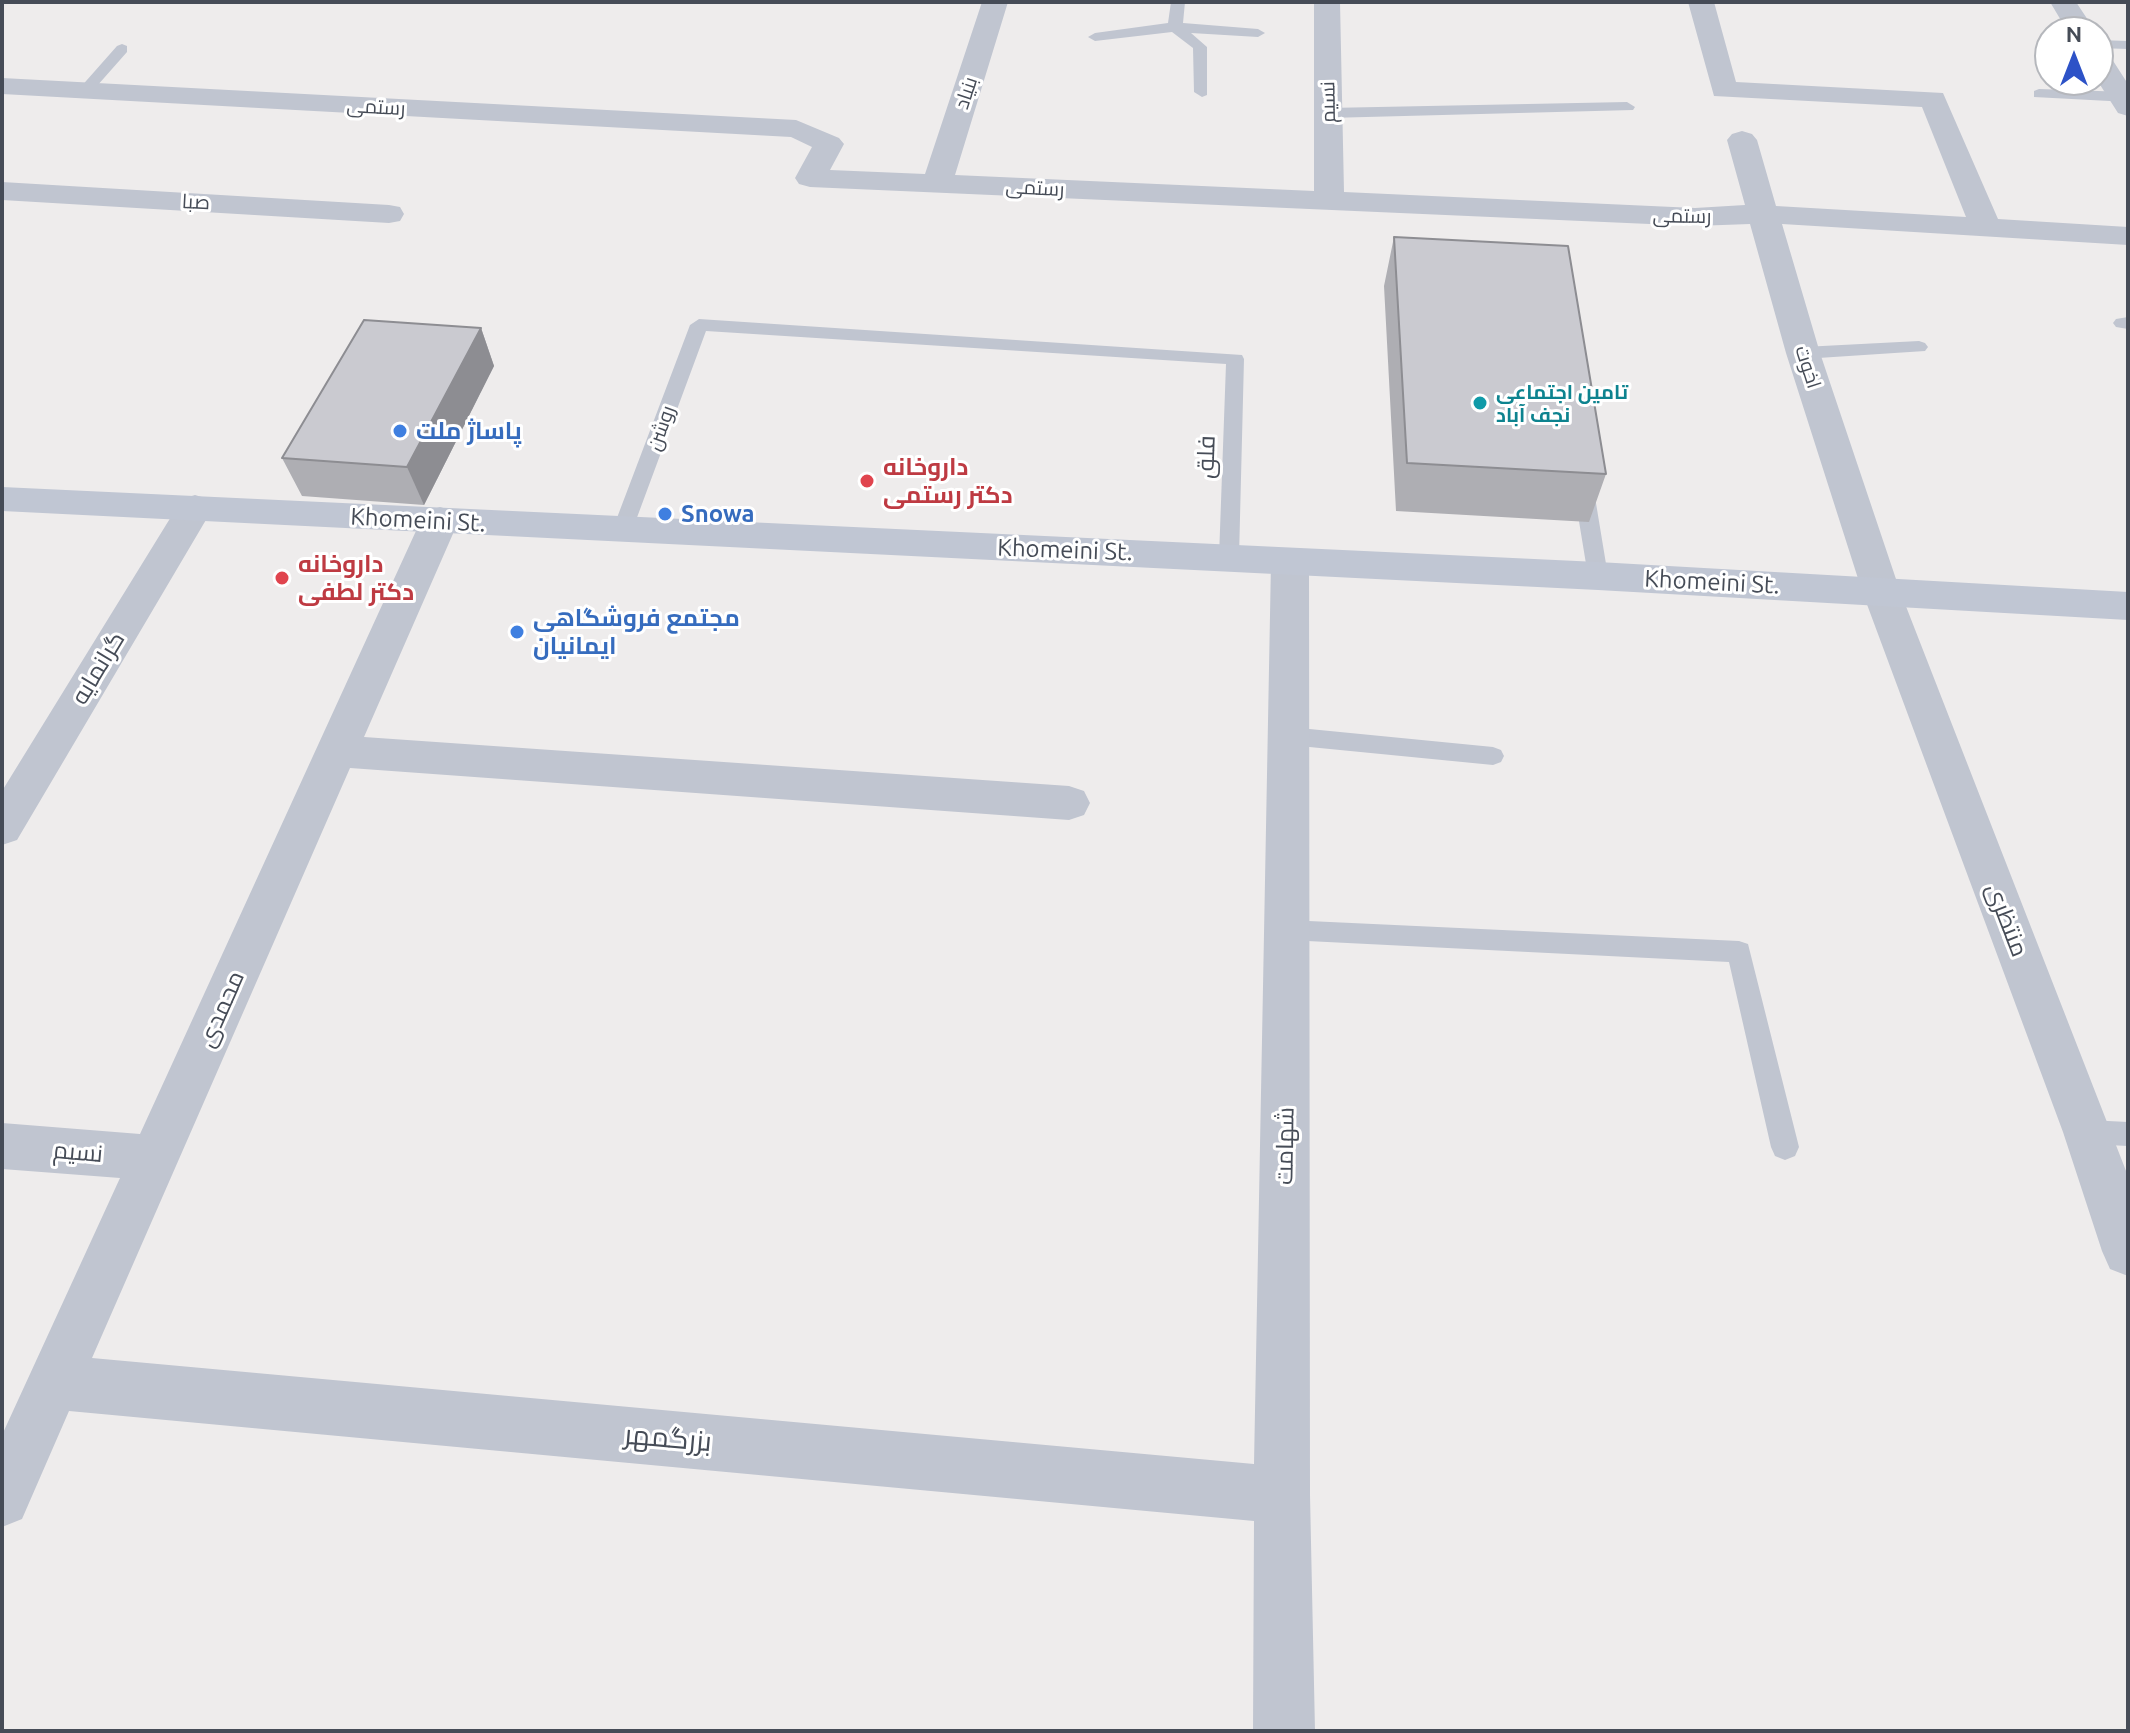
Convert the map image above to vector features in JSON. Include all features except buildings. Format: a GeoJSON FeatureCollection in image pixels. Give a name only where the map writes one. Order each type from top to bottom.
{"type":"FeatureCollection","features":[{"type":"Feature","properties":{"kind":"main road","name":"Khomeini St."},"geometry":{"type":"LineString","coordinates":[[2,499],[622,531],[1229,557],[2128,606]]}},
{"type":"Feature","properties":{"kind":"street","name":"بنیاد"},"geometry":{"type":"LineString","coordinates":[[937,184],[995,2]]}},
{"type":"Feature","properties":{"kind":"street","name":"نسیم"},"geometry":{"type":"LineString","coordinates":[[1327,2],[1329,201]]}},
{"type":"Feature","properties":{"kind":"street"},"geometry":{"type":"LineString","coordinates":[[1701,2],[1724,90],[1933,99],[1985,226]]}},
{"type":"Feature","properties":{"kind":"street"},"geometry":{"type":"LineString","coordinates":[[2114,82],[2126,100]]}},
{"type":"Feature","properties":{"kind":"street","name":"رستمی"},"geometry":{"type":"LineString","coordinates":[[2,86],[796,129],[829,144],[810,178],[1695,217],[1761,214],[2128,236]]}},
{"type":"Feature","properties":{"kind":"street","name":"اخوت"},"geometry":{"type":"LineString","coordinates":[[1742,140],[1803,353],[1881,591]]}},
{"type":"Feature","properties":{"kind":"street","name":"صبا"},"geometry":{"type":"LineString","coordinates":[[2,191],[389,214]]}},
{"type":"Feature","properties":{"kind":"street","name":"گرانمایه"},"geometry":{"type":"LineString","coordinates":[[2,828],[195,508]]}},
{"type":"Feature","properties":{"kind":"street","name":"محمدی"},"geometry":{"type":"LineString","coordinates":[[2,1499],[440,520]]}},
{"type":"Feature","properties":{"kind":"street","name":"شهامت"},"geometry":{"type":"LineString","coordinates":[[1284,1731],[1282,1495],[1290,562]]}},
{"type":"Feature","properties":{"kind":"street","name":"منتظری"},"geometry":{"type":"LineString","coordinates":[[1881,591],[2108,1133],[2128,1251]]}},
{"type":"Feature","properties":{"kind":"street"},"geometry":{"type":"LineString","coordinates":[[336,751],[1069,803]]}},
{"type":"Feature","properties":{"kind":"street","name":"نسیم"},"geometry":{"type":"LineString","coordinates":[[2,1146],[154,1158]]}},
{"type":"Feature","properties":{"kind":"street","name":"بزرگمهر"},"geometry":{"type":"LineString","coordinates":[[54,1382],[1282,1495]]}},
{"type":"Feature","properties":{"kind":"lane"},"geometry":{"type":"LineString","coordinates":[[1175,27],[1178,2]]}},
{"type":"Feature","properties":{"kind":"lane"},"geometry":{"type":"LineString","coordinates":[[1175,27],[1200,47],[1202,92]]}},
{"type":"Feature","properties":{"kind":"lane"},"geometry":{"type":"LineString","coordinates":[[1095,37],[1175,27],[1258,33]]}},
{"type":"Feature","properties":{"kind":"lane"},"geometry":{"type":"LineString","coordinates":[[84,92],[122,49]]}},
{"type":"Feature","properties":{"kind":"lane"},"geometry":{"type":"LineString","coordinates":[[2068,96],[2126,100]]}},
{"type":"Feature","properties":{"kind":"lane"},"geometry":{"type":"LineString","coordinates":[[1328,113],[1627,107]]}},
{"type":"Feature","properties":{"kind":"lane","name":"فلق"},"geometry":{"type":"LineString","coordinates":[[699,325],[1235,359],[1229,557]]}},
{"type":"Feature","properties":{"kind":"lane","name":"روشن"},"geometry":{"type":"LineString","coordinates":[[622,531],[699,325]]}},
{"type":"Feature","properties":{"kind":"lane"},"geometry":{"type":"LineString","coordinates":[[1803,353],[1919,347]]}},
{"type":"Feature","properties":{"kind":"lane"},"geometry":{"type":"LineString","coordinates":[[1583,477],[1598,576]]}},
{"type":"Feature","properties":{"kind":"lane"},"geometry":{"type":"LineString","coordinates":[[1289,736],[1493,756]]}},
{"type":"Feature","properties":{"kind":"lane"},"geometry":{"type":"LineString","coordinates":[[1287,930],[1739,952],[1785,1147]]}},
{"type":"Feature","properties":{"kind":"place","name":"تامین اجتماعی نجف آباد"},"geometry":{"type":"Point","coordinates":[1480,403]}},
{"type":"Feature","properties":{"kind":"place","name":"پاساژ ملت"},"geometry":{"type":"Point","coordinates":[400,431]}},
{"type":"Feature","properties":{"kind":"place","name":"داروخانه دکتر رستمی"},"geometry":{"type":"Point","coordinates":[867,481]}},
{"type":"Feature","properties":{"kind":"place","name":"Snowa"},"geometry":{"type":"Point","coordinates":[665,514]}},
{"type":"Feature","properties":{"kind":"place","name":"داروخانه دکتر لطفی"},"geometry":{"type":"Point","coordinates":[282,578]}},
{"type":"Feature","properties":{"kind":"place","name":"مجتمع فروشگاهی ایمانیان"},"geometry":{"type":"Point","coordinates":[517,632]}}]}
